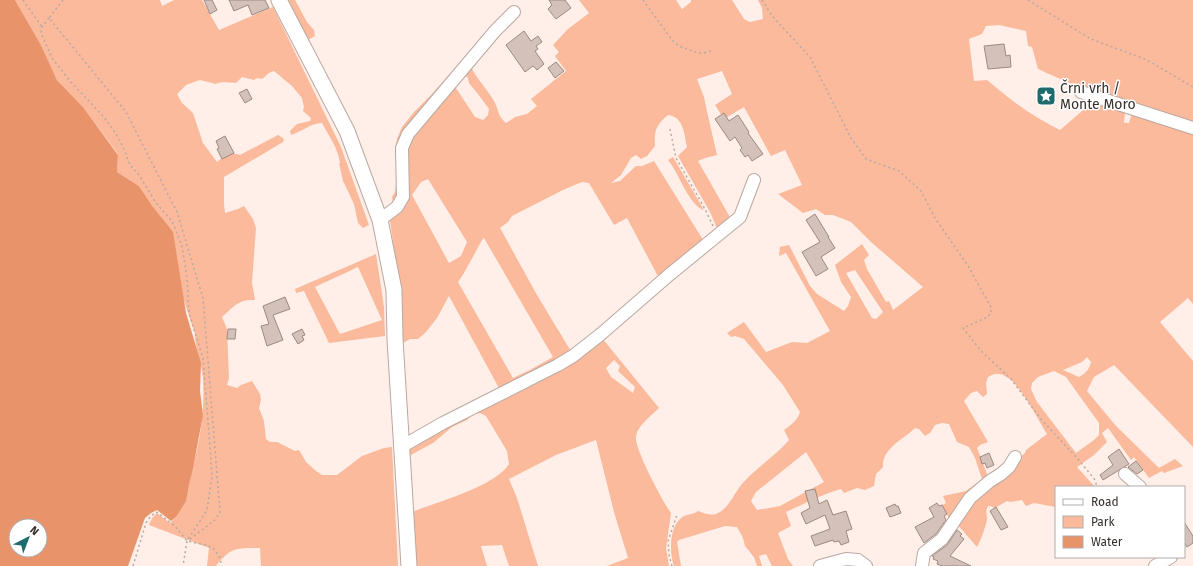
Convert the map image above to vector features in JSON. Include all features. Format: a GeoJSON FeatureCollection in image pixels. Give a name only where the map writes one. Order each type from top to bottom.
{"type":"FeatureCollection","features":[{"type":"Feature","properties":{"kind":"main road"},"geometry":{"type":"LineString","coordinates":[[279,0],[347,130],[380,220],[394,290],[400,447],[409,566]]}},
{"type":"Feature","properties":{"kind":"street"},"geometry":{"type":"LineString","coordinates":[[380,220],[397,207],[403,197],[402,148],[408,134],[495,31],[514,12]]}},
{"type":"Feature","properties":{"kind":"street"},"geometry":{"type":"LineString","coordinates":[[1082,92],[1193,128]]}},
{"type":"Feature","properties":{"kind":"street"},"geometry":{"type":"LineString","coordinates":[[400,447],[443,423],[573,356],[601,334],[669,274],[740,217],[754,180]]}},
{"type":"Feature","properties":{"kind":"street"},"geometry":{"type":"LineString","coordinates":[[922,566],[924,552],[942,539],[970,498],[1009,467],[1015,457]]}},
{"type":"Feature","properties":{"kind":"street"},"geometry":{"type":"LineString","coordinates":[[1125,474],[1139,486]]}},
{"type":"Feature","properties":{"kind":"street"},"geometry":{"type":"LineString","coordinates":[[1156,566],[1169,558]]}},
{"type":"Feature","properties":{"kind":"street"},"geometry":{"type":"LineString","coordinates":[[820,566],[846,559],[858,560],[866,566]]}},
{"type":"Feature","properties":{"kind":"path"},"geometry":{"type":"LineString","coordinates":[[23,0],[42,28]]}},
{"type":"Feature","properties":{"kind":"path"},"geometry":{"type":"LineString","coordinates":[[63,0],[42,28],[41,33],[52,58],[69,80],[108,122],[124,149],[130,165],[139,175],[156,203],[172,221],[182,246],[187,278],[189,313],[203,358],[212,476],[207,510],[187,541],[183,566]]}},
{"type":"Feature","properties":{"kind":"path"},"geometry":{"type":"LineString","coordinates":[[642,0],[672,40],[679,46],[698,53],[714,50]]}},
{"type":"Feature","properties":{"kind":"path"},"geometry":{"type":"LineString","coordinates":[[762,0],[772,16],[810,57],[851,138],[866,159],[899,171],[921,191],[935,218],[968,266],[992,309],[988,317],[963,328],[981,351],[1011,379],[1040,418],[1078,459],[1095,480],[1097,486]]}},
{"type":"Feature","properties":{"kind":"path"},"geometry":{"type":"LineString","coordinates":[[1028,0],[1091,39],[1147,60],[1193,87]]}},
{"type":"Feature","properties":{"kind":"path"},"geometry":{"type":"LineString","coordinates":[[49,18],[126,112],[177,212],[203,298],[220,512],[216,520],[187,541]]}},
{"type":"Feature","properties":{"kind":"path"},"geometry":{"type":"LineString","coordinates":[[670,129],[676,158],[712,223],[714,238]]}},
{"type":"Feature","properties":{"kind":"path"},"geometry":{"type":"LineString","coordinates":[[133,566],[146,523],[156,512],[175,526],[187,541],[210,546],[219,556],[222,566]]}},
{"type":"Feature","properties":{"kind":"path"},"geometry":{"type":"LineString","coordinates":[[672,566],[668,541],[677,515]]}},
{"type":"Feature","properties":{"kind":"green space"},"geometry":{"type":"Polygon","coordinates":[[[15,0],[160,0],[162,6],[174,0],[202,0],[219,30],[273,7],[341,147],[369,225],[363,228],[358,223],[354,204],[343,181],[337,152],[322,123],[314,124],[291,135],[290,131],[297,124],[310,121],[311,118],[303,111],[304,107],[302,98],[292,86],[274,71],[262,79],[257,78],[254,80],[242,77],[236,83],[224,82],[216,84],[200,80],[186,85],[177,94],[182,103],[193,113],[203,143],[217,162],[229,152],[240,155],[278,135],[284,139],[283,142],[224,177],[225,213],[244,206],[253,219],[256,228],[252,283],[255,300],[240,302],[222,317],[227,329],[229,378],[227,385],[237,388],[252,381],[260,394],[261,400],[259,408],[264,421],[266,439],[270,442],[277,442],[295,451],[299,450],[306,462],[322,475],[337,475],[362,456],[384,448],[392,447],[398,566],[261,566],[260,548],[252,548],[239,549],[230,552],[216,566],[207,566],[209,548],[149,525],[152,518],[157,513],[170,523],[176,517],[188,483],[197,450],[202,415],[203,379],[195,334],[153,207],[139,186],[117,172],[118,154],[83,107],[57,80],[41,45],[15,0]]]}},
{"type":"Feature","properties":{"kind":"green space"},"geometry":{"type":"Polygon","coordinates":[[[286,0],[295,0],[307,22],[314,30],[315,36],[306,41],[286,0]]]}},
{"type":"Feature","properties":{"kind":"green space"},"geometry":{"type":"Polygon","coordinates":[[[579,0],[676,0],[682,9],[691,2],[691,0],[732,0],[744,19],[750,22],[763,19],[762,8],[758,0],[1193,0],[1193,124],[1089,92],[1038,69],[1032,47],[1028,46],[1026,31],[999,25],[986,26],[982,34],[969,39],[974,81],[987,80],[1022,107],[1060,130],[1081,112],[1092,99],[1125,111],[1124,123],[1129,123],[1132,113],[1193,131],[1193,304],[1188,298],[1160,322],[1193,361],[1193,447],[1114,365],[1094,377],[1087,391],[1116,426],[1159,468],[1175,459],[1183,466],[1164,473],[1162,471],[1149,478],[1134,457],[1131,460],[1108,428],[1102,433],[1107,442],[1094,455],[1077,467],[1094,486],[1055,486],[1055,507],[1034,503],[1026,506],[1022,500],[1007,501],[995,508],[988,506],[986,511],[986,524],[977,547],[956,523],[961,514],[1025,453],[1026,450],[1047,434],[1017,386],[1005,376],[996,374],[988,377],[986,383],[987,394],[983,397],[977,391],[971,393],[964,401],[988,442],[977,448],[987,474],[985,479],[950,520],[942,505],[946,503],[943,496],[966,491],[982,479],[975,458],[969,447],[957,442],[949,424],[942,423],[935,425],[930,433],[925,436],[919,429],[915,428],[894,445],[886,455],[883,467],[876,474],[874,486],[865,490],[857,488],[844,493],[841,489],[834,491],[786,512],[791,526],[778,533],[788,559],[793,566],[772,566],[766,554],[759,556],[762,566],[757,566],[754,557],[745,546],[743,538],[737,527],[725,526],[679,540],[677,542],[681,566],[674,566],[671,546],[675,525],[679,520],[684,516],[698,511],[712,515],[721,512],[747,478],[789,440],[784,430],[795,420],[800,412],[783,385],[744,339],[735,336],[731,337],[727,333],[744,322],[766,352],[792,342],[807,343],[830,331],[786,253],[779,256],[780,247],[789,245],[810,286],[817,294],[844,311],[848,306],[851,297],[841,282],[835,265],[862,244],[869,255],[864,260],[867,269],[886,302],[889,301],[893,310],[923,287],[871,242],[851,222],[833,215],[825,215],[816,209],[803,213],[778,194],[802,185],[785,150],[771,156],[744,107],[724,119],[715,105],[732,94],[722,71],[697,79],[704,97],[717,155],[698,161],[731,219],[720,229],[717,228],[710,212],[678,156],[687,147],[682,127],[673,116],[668,115],[658,125],[655,136],[655,146],[647,156],[641,159],[636,155],[631,158],[621,175],[611,183],[620,181],[636,166],[642,166],[654,161],[705,243],[660,280],[627,218],[614,225],[589,183],[582,182],[512,216],[508,222],[500,228],[537,295],[572,353],[500,390],[449,296],[437,318],[426,332],[418,339],[410,339],[403,343],[398,276],[390,221],[396,211],[405,150],[412,134],[454,85],[475,117],[483,120],[488,115],[489,109],[463,73],[471,67],[496,104],[500,115],[506,123],[515,117],[527,114],[537,106],[531,99],[566,71],[555,56],[559,52],[553,45],[568,29],[589,13],[579,0]],[[428,179],[421,182],[412,195],[449,263],[461,256],[467,242],[428,179]],[[484,238],[458,282],[513,378],[553,357],[484,238]],[[855,270],[846,273],[872,318],[876,319],[883,312],[855,270]],[[1087,357],[1082,362],[1063,370],[1079,377],[1087,371],[1091,362],[1087,357]],[[1054,371],[1038,377],[1032,383],[1031,389],[1037,402],[1076,453],[1099,435],[1099,423],[1066,377],[1054,371]],[[806,452],[756,492],[751,501],[757,510],[780,506],[824,482],[806,452]]]}},
{"type":"Feature","properties":{"kind":"green space"},"geometry":{"type":"Polygon","coordinates":[[[473,48],[411,126],[400,194],[393,203],[392,197],[395,192],[397,177],[395,150],[397,139],[402,127],[473,48]]]}},
{"type":"Feature","properties":{"kind":"green space"},"geometry":{"type":"Polygon","coordinates":[[[673,157],[704,210],[694,202],[684,188],[668,160],[673,157]]]}},
{"type":"Feature","properties":{"kind":"green space"},"geometry":{"type":"Polygon","coordinates":[[[376,254],[384,307],[385,336],[329,343],[304,291],[296,293],[295,289],[376,254]],[[358,267],[315,287],[340,334],[382,320],[358,267]]]}},
{"type":"Feature","properties":{"kind":"green space"},"geometry":{"type":"Polygon","coordinates":[[[602,338],[659,408],[642,425],[636,437],[644,463],[671,513],[666,548],[669,566],[607,566],[628,558],[614,512],[596,440],[556,455],[509,479],[517,498],[538,566],[509,566],[502,545],[481,546],[487,566],[416,566],[412,512],[479,486],[502,472],[509,464],[507,451],[486,416],[480,413],[472,415],[467,420],[452,427],[433,443],[409,456],[408,446],[602,338]],[[614,360],[606,368],[611,377],[633,393],[635,387],[618,371],[620,366],[614,360]]]}},
{"type":"Feature","properties":{"kind":"water"},"geometry":{"type":"Polygon","coordinates":[[[0,0],[15,0],[41,45],[57,80],[83,107],[118,155],[117,172],[139,186],[153,207],[173,232],[186,313],[201,363],[200,391],[203,415],[186,501],[176,517],[171,521],[157,510],[145,518],[128,566],[0,566],[0,0]]]}},
{"type":"Feature","properties":{"kind":"building"},"geometry":{"type":"Polygon","coordinates":[[[204,0],[212,0],[217,10],[210,14],[204,0]]]}},
{"type":"Feature","properties":{"kind":"building"},"geometry":{"type":"Polygon","coordinates":[[[229,0],[265,0],[269,8],[252,15],[248,5],[234,11],[229,0]]]}},
{"type":"Feature","properties":{"kind":"building"},"geometry":{"type":"Polygon","coordinates":[[[549,0],[565,0],[571,8],[556,19],[548,9],[552,5],[549,0]]]}},
{"type":"Feature","properties":{"kind":"building"},"geometry":{"type":"Polygon","coordinates":[[[524,31],[531,41],[538,36],[542,42],[536,46],[538,49],[535,51],[544,64],[537,70],[533,66],[525,72],[506,45],[524,31]]]}},
{"type":"Feature","properties":{"kind":"building"},"geometry":{"type":"Polygon","coordinates":[[[1004,44],[1006,56],[1010,55],[1011,67],[988,69],[984,46],[1004,44]]]}},
{"type":"Feature","properties":{"kind":"building"},"geometry":{"type":"Polygon","coordinates":[[[556,62],[564,71],[555,78],[548,68],[556,62]]]}},
{"type":"Feature","properties":{"kind":"building"},"geometry":{"type":"Polygon","coordinates":[[[247,89],[252,99],[245,103],[239,93],[247,89]]]}},
{"type":"Feature","properties":{"kind":"building"},"geometry":{"type":"Polygon","coordinates":[[[724,113],[729,121],[738,115],[749,132],[748,133],[763,154],[752,161],[748,155],[745,157],[740,150],[742,148],[735,137],[730,141],[715,119],[724,113]]]}},
{"type":"Feature","properties":{"kind":"building"},"geometry":{"type":"Polygon","coordinates":[[[225,136],[234,153],[222,159],[217,149],[219,148],[216,141],[225,136]]]}},
{"type":"Feature","properties":{"kind":"building"},"geometry":{"type":"Polygon","coordinates":[[[815,214],[835,248],[821,257],[828,269],[816,276],[802,252],[820,242],[806,220],[815,214]]]}},
{"type":"Feature","properties":{"kind":"building"},"geometry":{"type":"Polygon","coordinates":[[[285,297],[290,309],[273,315],[283,340],[267,346],[261,326],[269,324],[263,306],[285,297]]]}},
{"type":"Feature","properties":{"kind":"building"},"geometry":{"type":"Polygon","coordinates":[[[228,329],[236,329],[235,339],[227,339],[228,329]]]}},
{"type":"Feature","properties":{"kind":"building"},"geometry":{"type":"Polygon","coordinates":[[[302,329],[305,335],[302,336],[304,340],[298,344],[292,334],[302,329]]]}},
{"type":"Feature","properties":{"kind":"building"},"geometry":{"type":"Polygon","coordinates":[[[1119,449],[1129,464],[1103,480],[1100,475],[1113,465],[1108,457],[1119,449]]]}},
{"type":"Feature","properties":{"kind":"building"},"geometry":{"type":"Polygon","coordinates":[[[989,453],[994,465],[987,468],[985,463],[982,464],[980,457],[989,453]]]}},
{"type":"Feature","properties":{"kind":"building"},"geometry":{"type":"Polygon","coordinates":[[[1136,461],[1143,470],[1137,474],[1128,467],[1136,461]]]}},
{"type":"Feature","properties":{"kind":"building"},"geometry":{"type":"Polygon","coordinates":[[[815,489],[819,504],[827,500],[833,515],[846,511],[852,529],[846,531],[849,542],[841,545],[839,541],[834,542],[833,540],[815,546],[811,536],[830,529],[825,515],[806,524],[801,513],[810,508],[805,491],[815,489]]]}},
{"type":"Feature","properties":{"kind":"building"},"geometry":{"type":"Polygon","coordinates":[[[937,503],[939,506],[942,505],[947,514],[944,516],[946,520],[936,534],[924,543],[915,527],[934,517],[929,508],[937,503]]]}},
{"type":"Feature","properties":{"kind":"building"},"geometry":{"type":"Polygon","coordinates":[[[895,504],[898,506],[901,513],[890,517],[886,508],[895,504]]]}},
{"type":"Feature","properties":{"kind":"building"},"geometry":{"type":"Polygon","coordinates":[[[996,507],[1008,527],[1001,530],[990,511],[996,507]]]}},
{"type":"Feature","properties":{"kind":"building"},"geometry":{"type":"Polygon","coordinates":[[[1185,524],[1193,536],[1193,543],[1187,547],[1185,544],[1185,524]]]}},
{"type":"Feature","properties":{"kind":"building"},"geometry":{"type":"Polygon","coordinates":[[[957,530],[962,534],[960,536],[964,539],[950,556],[971,566],[942,566],[937,564],[938,561],[933,559],[934,557],[932,556],[947,545],[957,530]]]}},
{"type":"Feature","properties":{"kind":"place","name":"Črni vrh / Monte Moro"},"geometry":{"type":"Point","coordinates":[1046,96]}}]}
